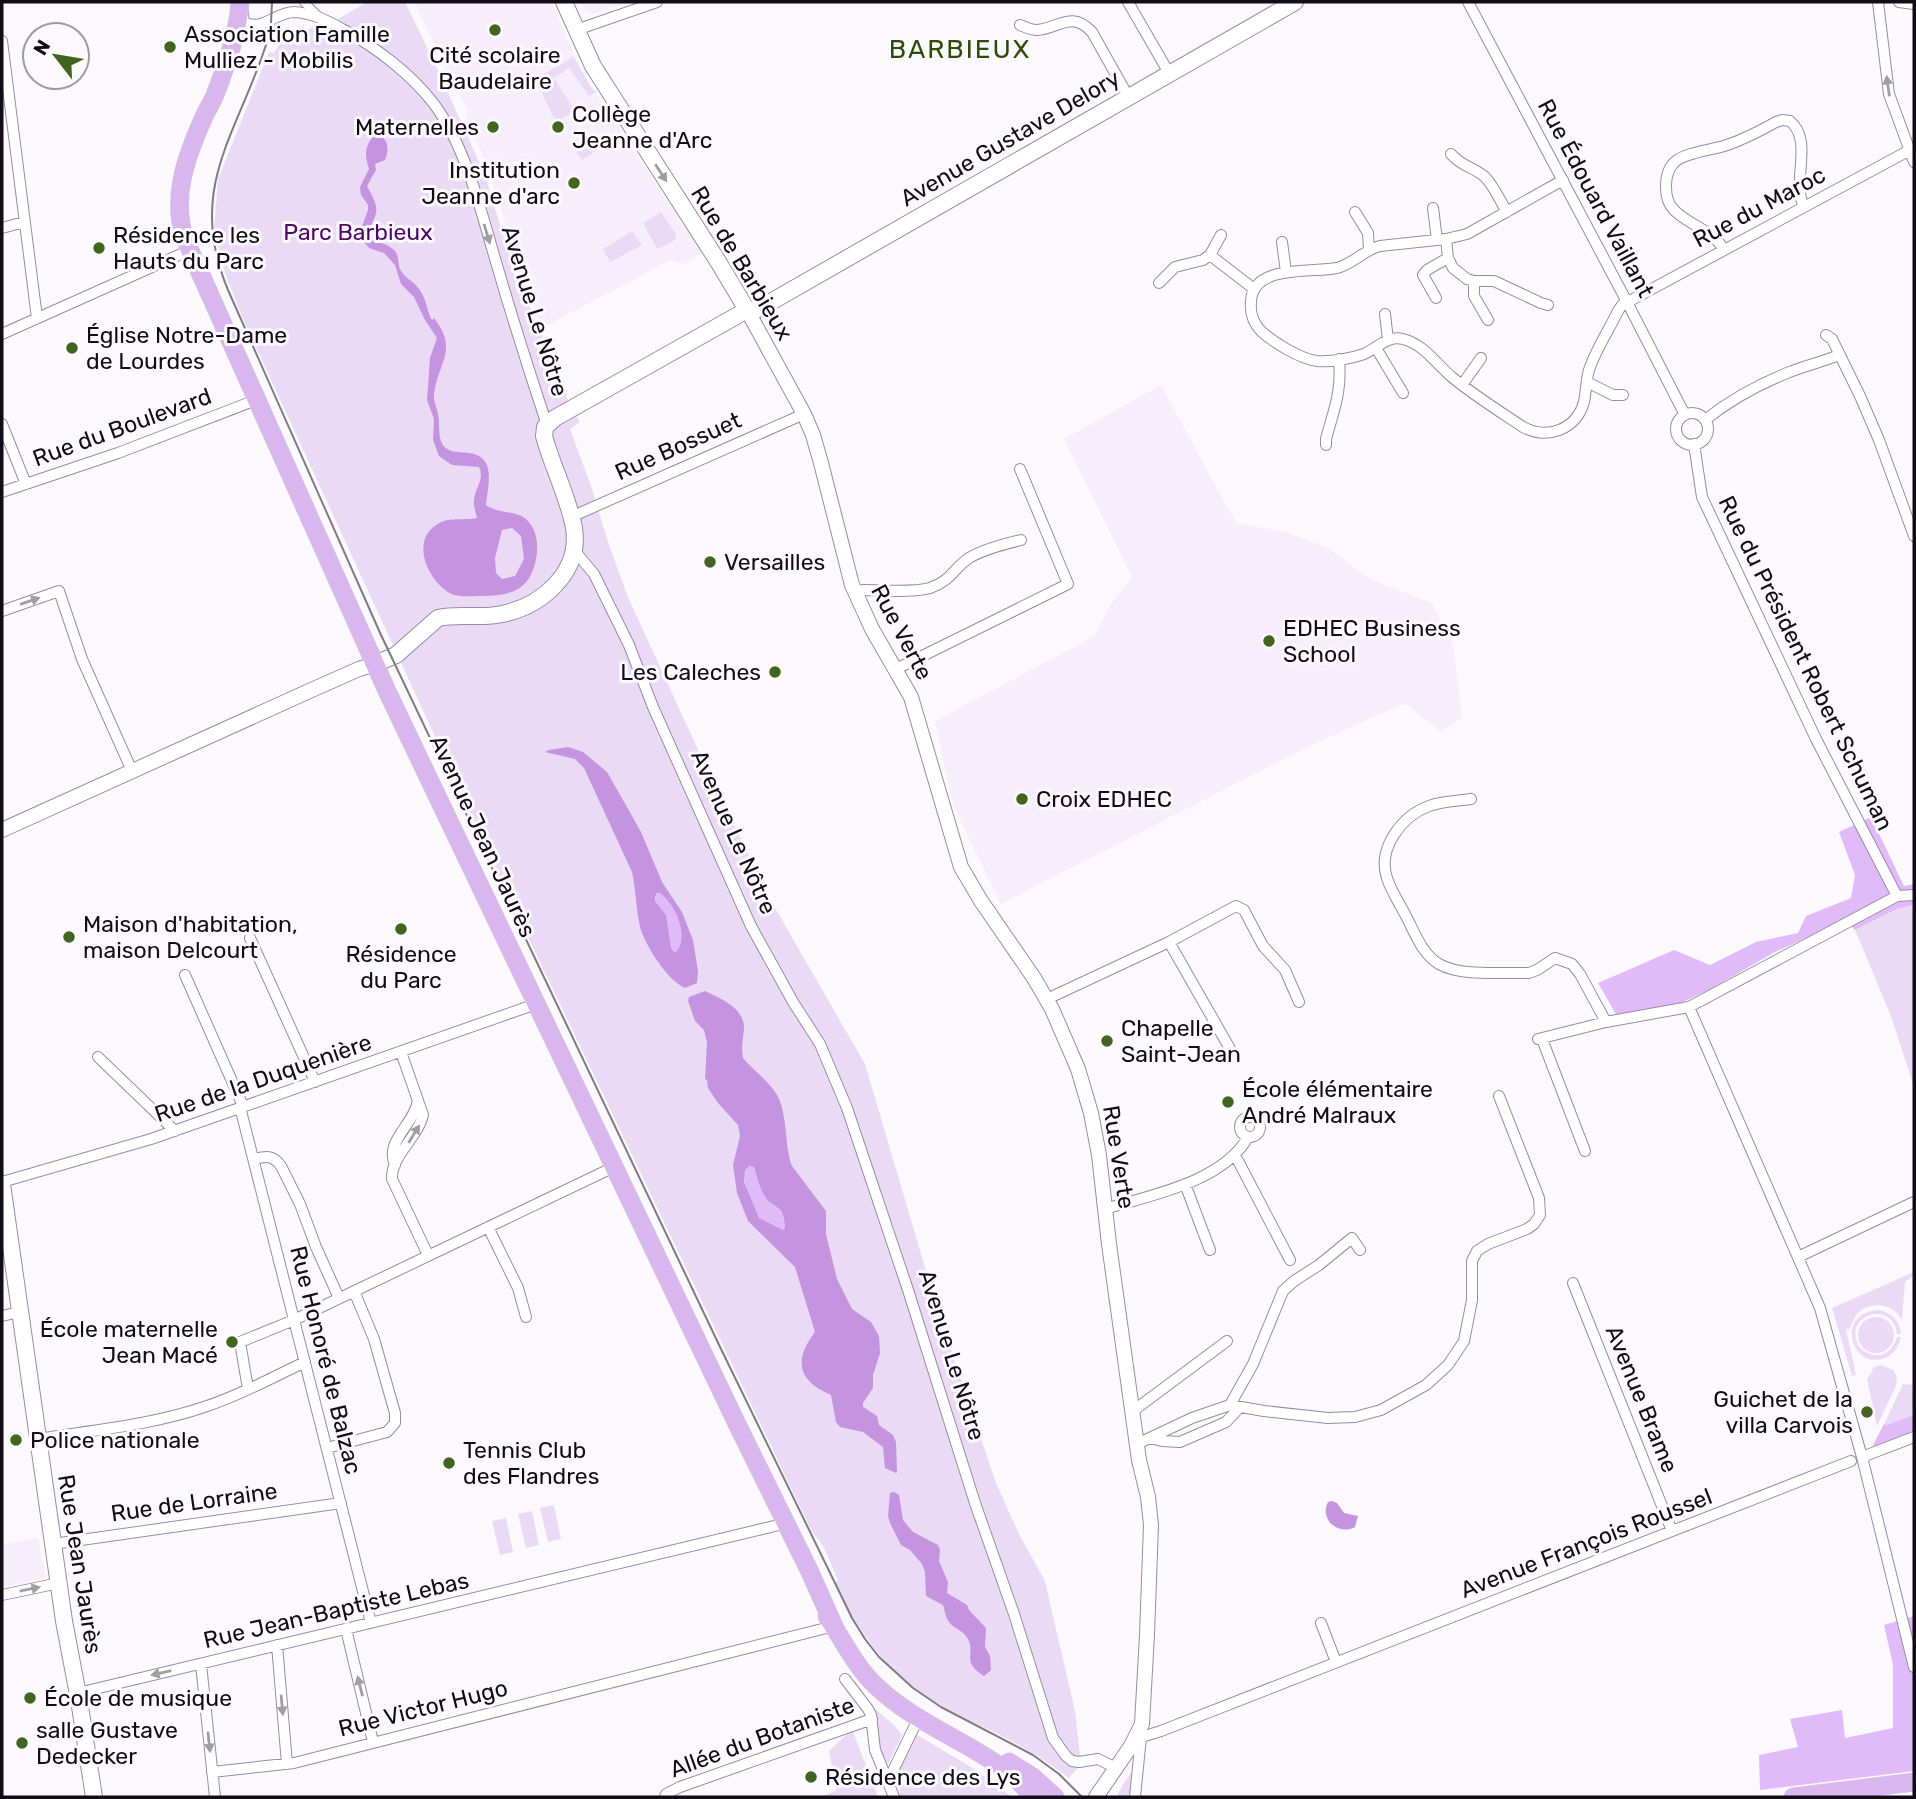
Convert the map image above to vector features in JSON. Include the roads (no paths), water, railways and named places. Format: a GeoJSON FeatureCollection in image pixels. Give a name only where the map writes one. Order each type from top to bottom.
{"type":"FeatureCollection","features":[{"type":"Feature","properties":{"kind":"main road","name":"Avenue Jean Jaurès"},"geometry":{"type":"LineString","coordinates":[[253,2],[242,12],[215,95],[199,128],[180,186],[180,222],[190,250],[375,664],[743,1438],[754,1471],[783,1524],[810,1588],[852,1657],[871,1681],[918,1719],[961,1742],[1007,1772],[1034,1797]]}},
{"type":"Feature","properties":{"kind":"main road","name":"Rue de Barbieux"},"geometry":{"type":"LineString","coordinates":[[564,2],[593,66],[747,310]]}},
{"type":"Feature","properties":{"kind":"main road","name":"Avenue Gustave Delory"},"geometry":{"type":"LineString","coordinates":[[747,310],[756,310],[769,303],[1277,2]]}},
{"type":"Feature","properties":{"kind":"main road","name":"Avenue Gustave Delory"},"geometry":{"type":"LineString","coordinates":[[547,425],[747,310],[752,302],[1124,89],[1295,2]]}},
{"type":"Feature","properties":{"kind":"main road","name":"Avenue Le Nôtre"},"geometry":{"type":"LineString","coordinates":[[547,425],[544,439],[571,517],[575,532],[574,550]]}},
{"type":"Feature","properties":{"kind":"main road"},"geometry":{"type":"LineString","coordinates":[[375,664],[396,655],[438,618],[503,614],[533,603],[559,582],[574,550]]}},
{"type":"Feature","properties":{"kind":"main road","name":"Rue Jean Jaurès"},"geometry":{"type":"LineString","coordinates":[[2,1183],[53,1544],[94,1797]]}},
{"type":"Feature","properties":{"kind":"main road","name":"Rue Jean Jaurès"},"geometry":{"type":"LineString","coordinates":[[2,1212],[11,1253]]}},
{"type":"Feature","properties":{"kind":"main road","name":"Avenue Jean Jaurès"},"geometry":{"type":"LineString","coordinates":[[961,1742],[1017,1766],[1055,1797]]}},
{"type":"Feature","properties":{"kind":"main road"},"geometry":{"type":"LineString","coordinates":[[1793,1797],[1914,1782]]}},
{"type":"Feature","properties":{"kind":"street"},"geometry":{"type":"LineString","coordinates":[[304,2],[319,17]]}},
{"type":"Feature","properties":{"kind":"street"},"geometry":{"type":"LineString","coordinates":[[576,30],[657,2]]}},
{"type":"Feature","properties":{"kind":"street"},"geometry":{"type":"LineString","coordinates":[[1128,2],[1167,69]]}},
{"type":"Feature","properties":{"kind":"street","name":"Rue Édouard Vaillant"},"geometry":{"type":"LineString","coordinates":[[1468,2],[1628,302],[1685,415]]}},
{"type":"Feature","properties":{"kind":"street"},"geometry":{"type":"LineString","coordinates":[[1878,2],[1889,94],[1914,162]]}},
{"type":"Feature","properties":{"kind":"street"},"geometry":{"type":"LineString","coordinates":[[1900,2],[1914,4]]}},
{"type":"Feature","properties":{"kind":"street","name":"Avenue Le Nôtre"},"geometry":{"type":"LineString","coordinates":[[242,12],[259,25],[287,13],[319,17],[360,40],[400,70],[432,103],[446,123],[465,166],[547,425]]}},
{"type":"Feature","properties":{"kind":"street"},"geometry":{"type":"LineString","coordinates":[[1020,25],[1038,29],[1067,20],[1085,25],[1092,32],[1124,89]]}},
{"type":"Feature","properties":{"kind":"street"},"geometry":{"type":"LineString","coordinates":[[2,41],[37,318]]}},
{"type":"Feature","properties":{"kind":"street"},"geometry":{"type":"LineString","coordinates":[[1724,250],[1714,236],[1678,214],[1669,202],[1667,175],[1671,166],[1679,159],[1729,145],[1782,120],[1790,121],[1797,128],[1801,148],[1799,192],[1804,207]]}},
{"type":"Feature","properties":{"kind":"street","name":"Rue du Maroc"},"geometry":{"type":"LineString","coordinates":[[1628,302],[1910,150]]}},
{"type":"Feature","properties":{"kind":"street"},"geometry":{"type":"LineString","coordinates":[[1451,154],[1461,164],[1484,176],[1507,212]]}},
{"type":"Feature","properties":{"kind":"street"},"geometry":{"type":"LineString","coordinates":[[1563,180],[1466,234],[1380,246],[1341,267],[1286,272],[1267,278],[1254,289],[1251,302],[1257,326],[1302,357],[1315,360],[1359,355],[1388,340],[1400,338],[1421,348],[1462,385],[1523,427],[1547,433],[1565,428],[1574,421],[1583,405],[1590,369],[1618,311],[1628,302]]}},
{"type":"Feature","properties":{"kind":"street"},"geometry":{"type":"LineString","coordinates":[[1433,208],[1441,239],[1455,271],[1474,281],[1494,281],[1548,304]]}},
{"type":"Feature","properties":{"kind":"street"},"geometry":{"type":"LineString","coordinates":[[1355,212],[1368,233],[1369,250]]}},
{"type":"Feature","properties":{"kind":"street"},"geometry":{"type":"LineString","coordinates":[[2,228],[24,222]]}},
{"type":"Feature","properties":{"kind":"street"},"geometry":{"type":"LineString","coordinates":[[1159,283],[1175,267],[1203,260],[1210,255],[1221,235]]}},
{"type":"Feature","properties":{"kind":"street"},"geometry":{"type":"LineString","coordinates":[[1282,242],[1286,272]]}},
{"type":"Feature","properties":{"kind":"street"},"geometry":{"type":"LineString","coordinates":[[2,334],[190,250]]}},
{"type":"Feature","properties":{"kind":"street"},"geometry":{"type":"LineString","coordinates":[[1210,255],[1254,289]]}},
{"type":"Feature","properties":{"kind":"street"},"geometry":{"type":"LineString","coordinates":[[1436,299],[1423,275],[1426,270],[1448,258]]}},
{"type":"Feature","properties":{"kind":"street"},"geometry":{"type":"LineString","coordinates":[[1474,281],[1475,299],[1488,320]]}},
{"type":"Feature","properties":{"kind":"street","name":"Rue de Barbieux"},"geometry":{"type":"LineString","coordinates":[[747,310],[804,414],[821,463],[845,563]]}},
{"type":"Feature","properties":{"kind":"street"},"geometry":{"type":"LineString","coordinates":[[1385,314],[1388,340]]}},
{"type":"Feature","properties":{"kind":"street"},"geometry":{"type":"LineString","coordinates":[[1826,335],[1832,339],[1879,440],[1914,535]]}},
{"type":"Feature","properties":{"kind":"street"},"geometry":{"type":"LineString","coordinates":[[1376,348],[1403,393]]}},
{"type":"Feature","properties":{"kind":"street"},"geometry":{"type":"LineString","coordinates":[[1704,420],[1754,388],[1794,370],[1839,355]]}},
{"type":"Feature","properties":{"kind":"street"},"geometry":{"type":"LineString","coordinates":[[1462,385],[1481,358]]}},
{"type":"Feature","properties":{"kind":"street"},"geometry":{"type":"LineString","coordinates":[[1326,445],[1338,400],[1339,359]]}},
{"type":"Feature","properties":{"kind":"street"},"geometry":{"type":"LineString","coordinates":[[1587,382],[1613,395],[1623,396]]}},
{"type":"Feature","properties":{"kind":"street","name":"Rue du Boulevard"},"geometry":{"type":"LineString","coordinates":[[2,492],[118,453],[256,400]]}},
{"type":"Feature","properties":{"kind":"street","name":"Rue Bossuet"},"geometry":{"type":"LineString","coordinates":[[571,517],[804,414]]}},
{"type":"Feature","properties":{"kind":"street"},"geometry":{"type":"LineString","coordinates":[[1696,414],[1704,420],[1707,426],[1706,435],[1700,442],[1693,444],[1682,441],[1677,433],[1677,424],[1685,415],[1696,414]]}},
{"type":"Feature","properties":{"kind":"street"},"geometry":{"type":"LineString","coordinates":[[2,424],[26,484]]}},
{"type":"Feature","properties":{"kind":"street","name":"Rue du Président Robert Schuman"},"geometry":{"type":"LineString","coordinates":[[1693,444],[1702,497],[1816,739],[1898,896]]}},
{"type":"Feature","properties":{"kind":"street"},"geometry":{"type":"LineString","coordinates":[[896,669],[1068,584],[1020,469]]}},
{"type":"Feature","properties":{"kind":"street"},"geometry":{"type":"LineString","coordinates":[[854,592],[927,589],[948,579],[972,556],[1021,540]]}},
{"type":"Feature","properties":{"kind":"street","name":"Avenue Le Nôtre"},"geometry":{"type":"LineString","coordinates":[[574,550],[594,575],[629,645],[653,707],[730,883],[793,1002],[820,1044],[847,1108],[975,1503],[1014,1614],[1050,1732],[1058,1747],[1072,1761],[1098,1759],[1116,1768]]}},
{"type":"Feature","properties":{"kind":"street","name":"Rue Verte"},"geometry":{"type":"LineString","coordinates":[[845,563],[854,592],[914,706],[961,867],[1047,999],[1071,1051],[1088,1099],[1097,1139],[1110,1256],[1133,1412],[1144,1441],[1151,1533],[1142,1724],[1138,1738],[1096,1797]]}},
{"type":"Feature","properties":{"kind":"street"},"geometry":{"type":"LineString","coordinates":[[2,611],[59,591],[82,659],[132,771]]}},
{"type":"Feature","properties":{"kind":"street"},"geometry":{"type":"LineString","coordinates":[[2,831],[375,664]]}},
{"type":"Feature","properties":{"kind":"street"},"geometry":{"type":"LineString","coordinates":[[1471,799],[1431,806],[1417,812],[1389,842],[1384,859],[1387,877],[1427,955],[1454,971],[1529,973],[1555,958],[1572,964],[1606,1022]]}},
{"type":"Feature","properties":{"kind":"street"},"geometry":{"type":"LineString","coordinates":[[1585,1151],[1540,1039],[1606,1022],[1689,1007],[1898,896],[1914,895]]}},
{"type":"Feature","properties":{"kind":"street"},"geometry":{"type":"LineString","coordinates":[[1047,999],[1169,942],[1236,906],[1244,910],[1264,946],[1285,970],[1298,1002]]}},
{"type":"Feature","properties":{"kind":"street"},"geometry":{"type":"LineString","coordinates":[[250,938],[315,1082]]}},
{"type":"Feature","properties":{"kind":"street"},"geometry":{"type":"LineString","coordinates":[[1169,942],[1233,1054]]}},
{"type":"Feature","properties":{"kind":"street","name":"Rue Honoré de Balzac"},"geometry":{"type":"LineString","coordinates":[[185,975],[241,1106],[371,1623]]}},
{"type":"Feature","properties":{"kind":"street","name":"Rue de la Duquenière"},"geometry":{"type":"LineString","coordinates":[[2,1183],[175,1131],[536,1004]]}},
{"type":"Feature","properties":{"kind":"street"},"geometry":{"type":"LineString","coordinates":[[1689,1007],[1819,1308],[1856,1459],[1907,1614],[1914,1667]]}},
{"type":"Feature","properties":{"kind":"street"},"geometry":{"type":"LineString","coordinates":[[401,1052],[423,1119],[395,1166],[392,1179],[428,1255]]}},
{"type":"Feature","properties":{"kind":"street"},"geometry":{"type":"LineString","coordinates":[[98,1057],[175,1131]]}},
{"type":"Feature","properties":{"kind":"street"},"geometry":{"type":"LineString","coordinates":[[1144,1441],[1192,1418],[1235,1406],[1264,1412],[1328,1418],[1355,1417],[1381,1410],[1426,1385],[1448,1365],[1464,1340],[1472,1300],[1472,1261],[1477,1251],[1534,1224],[1540,1215],[1539,1198],[1499,1096]]}},
{"type":"Feature","properties":{"kind":"street"},"geometry":{"type":"LineString","coordinates":[[1105,1209],[1185,1184],[1213,1171],[1235,1155],[1248,1137]]}},
{"type":"Feature","properties":{"kind":"street"},"geometry":{"type":"LineString","coordinates":[[1235,1155],[1290,1259]]}},
{"type":"Feature","properties":{"kind":"street"},"geometry":{"type":"LineString","coordinates":[[254,1159],[268,1156],[281,1166],[300,1204],[339,1298]]}},
{"type":"Feature","properties":{"kind":"street"},"geometry":{"type":"LineString","coordinates":[[248,1390],[240,1342],[294,1320],[614,1167]]}},
{"type":"Feature","properties":{"kind":"street"},"geometry":{"type":"LineString","coordinates":[[1185,1184],[1210,1250]]}},
{"type":"Feature","properties":{"kind":"street"},"geometry":{"type":"LineString","coordinates":[[1798,1257],[1914,1202]]}},
{"type":"Feature","properties":{"kind":"street"},"geometry":{"type":"LineString","coordinates":[[488,1227],[518,1288],[526,1317]]}},
{"type":"Feature","properties":{"kind":"street"},"geometry":{"type":"LineString","coordinates":[[1144,1441],[1180,1442],[1226,1422],[1283,1292],[1352,1238],[1360,1250]]}},
{"type":"Feature","properties":{"kind":"street","name":"Avenue Brame"},"geometry":{"type":"LineString","coordinates":[[1573,1283],[1672,1531]]}},
{"type":"Feature","properties":{"kind":"street"},"geometry":{"type":"LineString","coordinates":[[327,1448],[387,1432],[395,1423],[377,1349],[354,1291]]}},
{"type":"Feature","properties":{"kind":"street"},"geometry":{"type":"LineString","coordinates":[[2,1316],[19,1312]]}},
{"type":"Feature","properties":{"kind":"street"},"geometry":{"type":"LineString","coordinates":[[1133,1412],[1227,1341]]}},
{"type":"Feature","properties":{"kind":"street"},"geometry":{"type":"LineString","coordinates":[[38,1439],[163,1419],[208,1406],[248,1390],[305,1362]]}},
{"type":"Feature","properties":{"kind":"street","name":"Avenue François Roussel"},"geometry":{"type":"LineString","coordinates":[[1138,1738],[1914,1437]]}},
{"type":"Feature","properties":{"kind":"street","name":"Rue de Lorraine"},"geometry":{"type":"LineString","coordinates":[[53,1544],[341,1503]]}},
{"type":"Feature","properties":{"kind":"street","name":"Rue Jean-Baptiste Lebas"},"geometry":{"type":"LineString","coordinates":[[78,1693],[783,1524]]}},
{"type":"Feature","properties":{"kind":"street"},"geometry":{"type":"LineString","coordinates":[[2,1595],[59,1583]]}},
{"type":"Feature","properties":{"kind":"street"},"geometry":{"type":"LineString","coordinates":[[1321,1623],[1336,1662]]}},
{"type":"Feature","properties":{"kind":"street","name":"Rue Victor Hugo"},"geometry":{"type":"LineString","coordinates":[[212,1772],[287,1764],[834,1626]]}},
{"type":"Feature","properties":{"kind":"street"},"geometry":{"type":"LineString","coordinates":[[346,1629],[373,1742]]}},
{"type":"Feature","properties":{"kind":"street"},"geometry":{"type":"LineString","coordinates":[[277,1646],[287,1764]]}},
{"type":"Feature","properties":{"kind":"street"},"geometry":{"type":"LineString","coordinates":[[201,1664],[215,1797]]}},
{"type":"Feature","properties":{"kind":"street"},"geometry":{"type":"LineString","coordinates":[[845,1679],[868,1709],[872,1719],[875,1750],[894,1797]]}},
{"type":"Feature","properties":{"kind":"street","name":"Allée du Botaniste"},"geometry":{"type":"LineString","coordinates":[[666,1795],[680,1787],[872,1719]]}},
{"type":"Feature","properties":{"kind":"street"},"geometry":{"type":"LineString","coordinates":[[888,1781],[918,1719]]}},
{"type":"Feature","properties":{"kind":"street"},"geometry":{"type":"LineString","coordinates":[[1135,1797],[1138,1738]]}},
{"type":"Feature","properties":{"kind":"tram line"},"geometry":{"type":"LineString","coordinates":[[272,2],[266,45],[220,164],[214,192],[212,222],[216,254],[228,290],[381,635],[852,1618],[879,1657],[913,1688],[941,1707],[1033,1755],[1059,1774],[1082,1797]]}},
{"type":"Feature","properties":{"kind":"place","name":"Cité scolaire Baudelaire"},"geometry":{"type":"Point","coordinates":[495,30]}},
{"type":"Feature","properties":{"kind":"place","name":"Association Famille Mulliez - Mobilis"},"geometry":{"type":"Point","coordinates":[170,47]}},
{"type":"Feature","properties":{"kind":"place","name":"Maternelles"},"geometry":{"type":"Point","coordinates":[493,127]}},
{"type":"Feature","properties":{"kind":"place","name":"Collège Jeanne d'Arc"},"geometry":{"type":"Point","coordinates":[558,127]}},
{"type":"Feature","properties":{"kind":"place","name":"Institution Jeanne d'arc"},"geometry":{"type":"Point","coordinates":[574,183]}},
{"type":"Feature","properties":{"kind":"place","name":"Résidence les Hauts du Parc"},"geometry":{"type":"Point","coordinates":[99,248]}},
{"type":"Feature","properties":{"kind":"place","name":"Église Notre-Dame de Lourdes"},"geometry":{"type":"Point","coordinates":[72,348]}},
{"type":"Feature","properties":{"kind":"place","name":"Versailles"},"geometry":{"type":"Point","coordinates":[710,562]}},
{"type":"Feature","properties":{"kind":"place","name":"EDHEC Business School"},"geometry":{"type":"Point","coordinates":[1269,641]}},
{"type":"Feature","properties":{"kind":"place","name":"Les Caleches"},"geometry":{"type":"Point","coordinates":[775,672]}},
{"type":"Feature","properties":{"kind":"place","name":"Croix EDHEC"},"geometry":{"type":"Point","coordinates":[1022,799]}},
{"type":"Feature","properties":{"kind":"place","name":"Résidence du Parc"},"geometry":{"type":"Point","coordinates":[401,929]}},
{"type":"Feature","properties":{"kind":"place","name":"Maison d'habitation, maison Delcourt"},"geometry":{"type":"Point","coordinates":[69,937]}},
{"type":"Feature","properties":{"kind":"place","name":"Chapelle Saint-Jean"},"geometry":{"type":"Point","coordinates":[1107,1041]}},
{"type":"Feature","properties":{"kind":"place","name":"École élémentaire André Malraux"},"geometry":{"type":"Point","coordinates":[1228,1102]}},
{"type":"Feature","properties":{"kind":"place","name":"École maternelle Jean Macé"},"geometry":{"type":"Point","coordinates":[232,1342]}},
{"type":"Feature","properties":{"kind":"place","name":"Guichet de la villa Carvois"},"geometry":{"type":"Point","coordinates":[1867,1412]}},
{"type":"Feature","properties":{"kind":"place","name":"Police nationale"},"geometry":{"type":"Point","coordinates":[16,1440]}},
{"type":"Feature","properties":{"kind":"place","name":"Tennis Club des Flandres"},"geometry":{"type":"Point","coordinates":[449,1463]}},
{"type":"Feature","properties":{"kind":"place","name":"École de musique"},"geometry":{"type":"Point","coordinates":[30,1698]}},
{"type":"Feature","properties":{"kind":"place","name":"salle Gustave Dedecker"},"geometry":{"type":"Point","coordinates":[22,1743]}},
{"type":"Feature","properties":{"kind":"place","name":"Résidence des Lys"},"geometry":{"type":"Point","coordinates":[811,1777]}},
{"type":"Feature","properties":{"kind":"district","name":"BARBIEUX"},"geometry":{"type":"Point","coordinates":[960,49]}},
{"type":"Feature","properties":{"kind":"park label","name":"Parc Barbieux"},"geometry":{"type":"Point","coordinates":[358,232]}}]}
